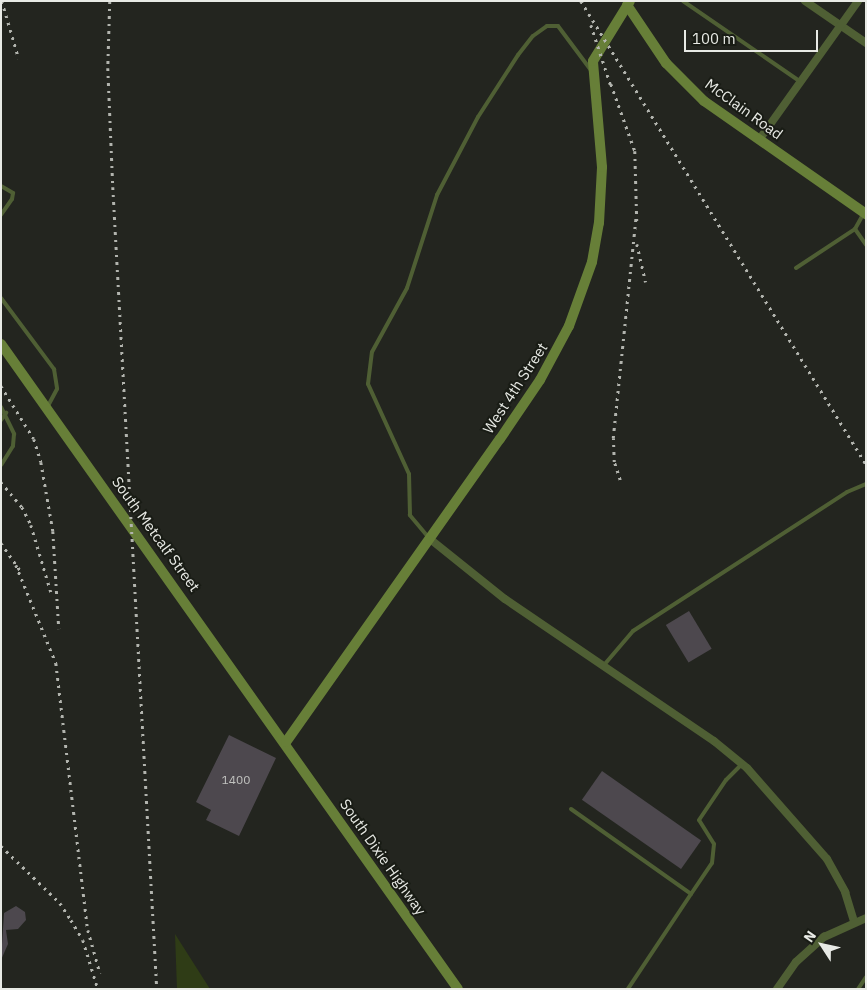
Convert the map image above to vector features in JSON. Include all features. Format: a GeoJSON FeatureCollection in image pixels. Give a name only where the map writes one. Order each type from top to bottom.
{"type":"FeatureCollection","features":[{"type":"Feature","properties":{"kind":"street"},"geometry":{"type":"LineString","coordinates":[[805,1],[866,43]]}},
{"type":"Feature","properties":{"kind":"street"},"geometry":{"type":"LineString","coordinates":[[759,140],[858,1]]}},
{"type":"Feature","properties":{"kind":"street","name":"West 4th Street"},"geometry":{"type":"LineString","coordinates":[[286,742],[540,380],[577,308],[592,262],[601,201],[602,167],[592,70],[599,48],[629,3]]}},
{"type":"Feature","properties":{"kind":"street","name":"McClain Road"},"geometry":{"type":"LineString","coordinates":[[629,3],[676,75],[704,101],[865,214]]}},
{"type":"Feature","properties":{"kind":"street","name":"South Metcalf Street"},"geometry":{"type":"LineString","coordinates":[[1,344],[286,742]]}},
{"type":"Feature","properties":{"kind":"street"},"geometry":{"type":"LineString","coordinates":[[430,539],[505,599],[714,741],[742,764],[827,859],[846,892],[854,921]]}},
{"type":"Feature","properties":{"kind":"street","name":"South Dixie Highway"},"geometry":{"type":"LineString","coordinates":[[286,742],[458,989]]}},
{"type":"Feature","properties":{"kind":"street"},"geometry":{"type":"LineString","coordinates":[[777,989],[796,962],[824,937],[854,921],[866,918]]}},
{"type":"Feature","properties":{"kind":"lane"},"geometry":{"type":"LineString","coordinates":[[683,1],[801,82]]}},
{"type":"Feature","properties":{"kind":"lane"},"geometry":{"type":"LineString","coordinates":[[430,539],[416,526],[410,515],[410,474],[368,384],[372,352],[407,288],[437,196],[478,117],[518,54],[533,36],[547,26],[558,26],[592,70]]}},
{"type":"Feature","properties":{"kind":"lane"},"geometry":{"type":"LineString","coordinates":[[1,186],[12,193],[12,199],[1,215]]}},
{"type":"Feature","properties":{"kind":"lane"},"geometry":{"type":"LineString","coordinates":[[796,268],[855,229],[865,214]]}},
{"type":"Feature","properties":{"kind":"lane"},"geometry":{"type":"LineString","coordinates":[[855,229],[866,245]]}},
{"type":"Feature","properties":{"kind":"lane"},"geometry":{"type":"LineString","coordinates":[[1,298],[54,369],[57,388],[49,412]]}},
{"type":"Feature","properties":{"kind":"lane"},"geometry":{"type":"LineString","coordinates":[[1,407],[6,413],[14,434],[13,446],[1,465]]}},
{"type":"Feature","properties":{"kind":"lane"},"geometry":{"type":"LineString","coordinates":[[1,420],[6,413]]}},
{"type":"Feature","properties":{"kind":"lane"},"geometry":{"type":"LineString","coordinates":[[603,666],[633,631],[847,492],[866,484]]}},
{"type":"Feature","properties":{"kind":"lane"},"geometry":{"type":"LineString","coordinates":[[628,989],[712,862],[714,844],[699,820],[720,788],[742,764]]}},
{"type":"Feature","properties":{"kind":"lane"},"geometry":{"type":"LineString","coordinates":[[571,809],[691,894]]}},
{"type":"Feature","properties":{"kind":"lane"},"geometry":{"type":"LineString","coordinates":[[858,989],[866,977]]}},
{"type":"Feature","properties":{"kind":"green space"},"geometry":{"type":"Polygon","coordinates":[[[175,934],[210,989],[177,989],[175,934]]]}},
{"type":"Feature","properties":{"kind":"building"},"geometry":{"type":"Polygon","coordinates":[[[689,611],[712,649],[689,663],[666,625],[689,611]]]}},
{"type":"Feature","properties":{"kind":"building"},"geometry":{"type":"Polygon","coordinates":[[[229,735],[276,758],[239,836],[206,820],[211,810],[196,802],[229,735]]]}},
{"type":"Feature","properties":{"kind":"building"},"geometry":{"type":"Polygon","coordinates":[[[602,771],[701,840],[681,869],[582,800],[602,771]]]}},
{"type":"Feature","properties":{"kind":"building"},"geometry":{"type":"Polygon","coordinates":[[[16,906],[25,912],[26,920],[18,929],[6,930],[8,944],[1,960],[4,913],[16,906]]]}},
{"type":"Feature","properties":{"kind":"railway"},"geometry":{"type":"LineString","coordinates":[[2,1],[19,59]]}},
{"type":"Feature","properties":{"kind":"railway"},"geometry":{"type":"LineString","coordinates":[[110,1],[108,68],[113,187],[157,989]]}},
{"type":"Feature","properties":{"kind":"railway"},"geometry":{"type":"LineString","coordinates":[[581,1],[866,464]]}},
{"type":"Feature","properties":{"kind":"railway"},"geometry":{"type":"LineString","coordinates":[[591,25],[612,89]]}},
{"type":"Feature","properties":{"kind":"railway"},"geometry":{"type":"LineString","coordinates":[[611,84],[635,151],[637,222]]}},
{"type":"Feature","properties":{"kind":"railway"},"geometry":{"type":"LineString","coordinates":[[620,480],[614,462],[613,438],[636,215]]}},
{"type":"Feature","properties":{"kind":"railway"},"geometry":{"type":"LineString","coordinates":[[637,244],[646,282]]}},
{"type":"Feature","properties":{"kind":"railway"},"geometry":{"type":"LineString","coordinates":[[1,386],[34,439],[41,462],[53,531],[59,629]]}},
{"type":"Feature","properties":{"kind":"railway"},"geometry":{"type":"LineString","coordinates":[[1,482],[22,507],[31,525],[51,592]]}},
{"type":"Feature","properties":{"kind":"railway"},"geometry":{"type":"LineString","coordinates":[[1,543],[20,570]]}},
{"type":"Feature","properties":{"kind":"railway"},"geometry":{"type":"LineString","coordinates":[[16,565],[56,663],[88,930],[100,973]]}},
{"type":"Feature","properties":{"kind":"railway"},"geometry":{"type":"LineString","coordinates":[[1,846],[60,903],[83,940],[98,989]]}}]}
